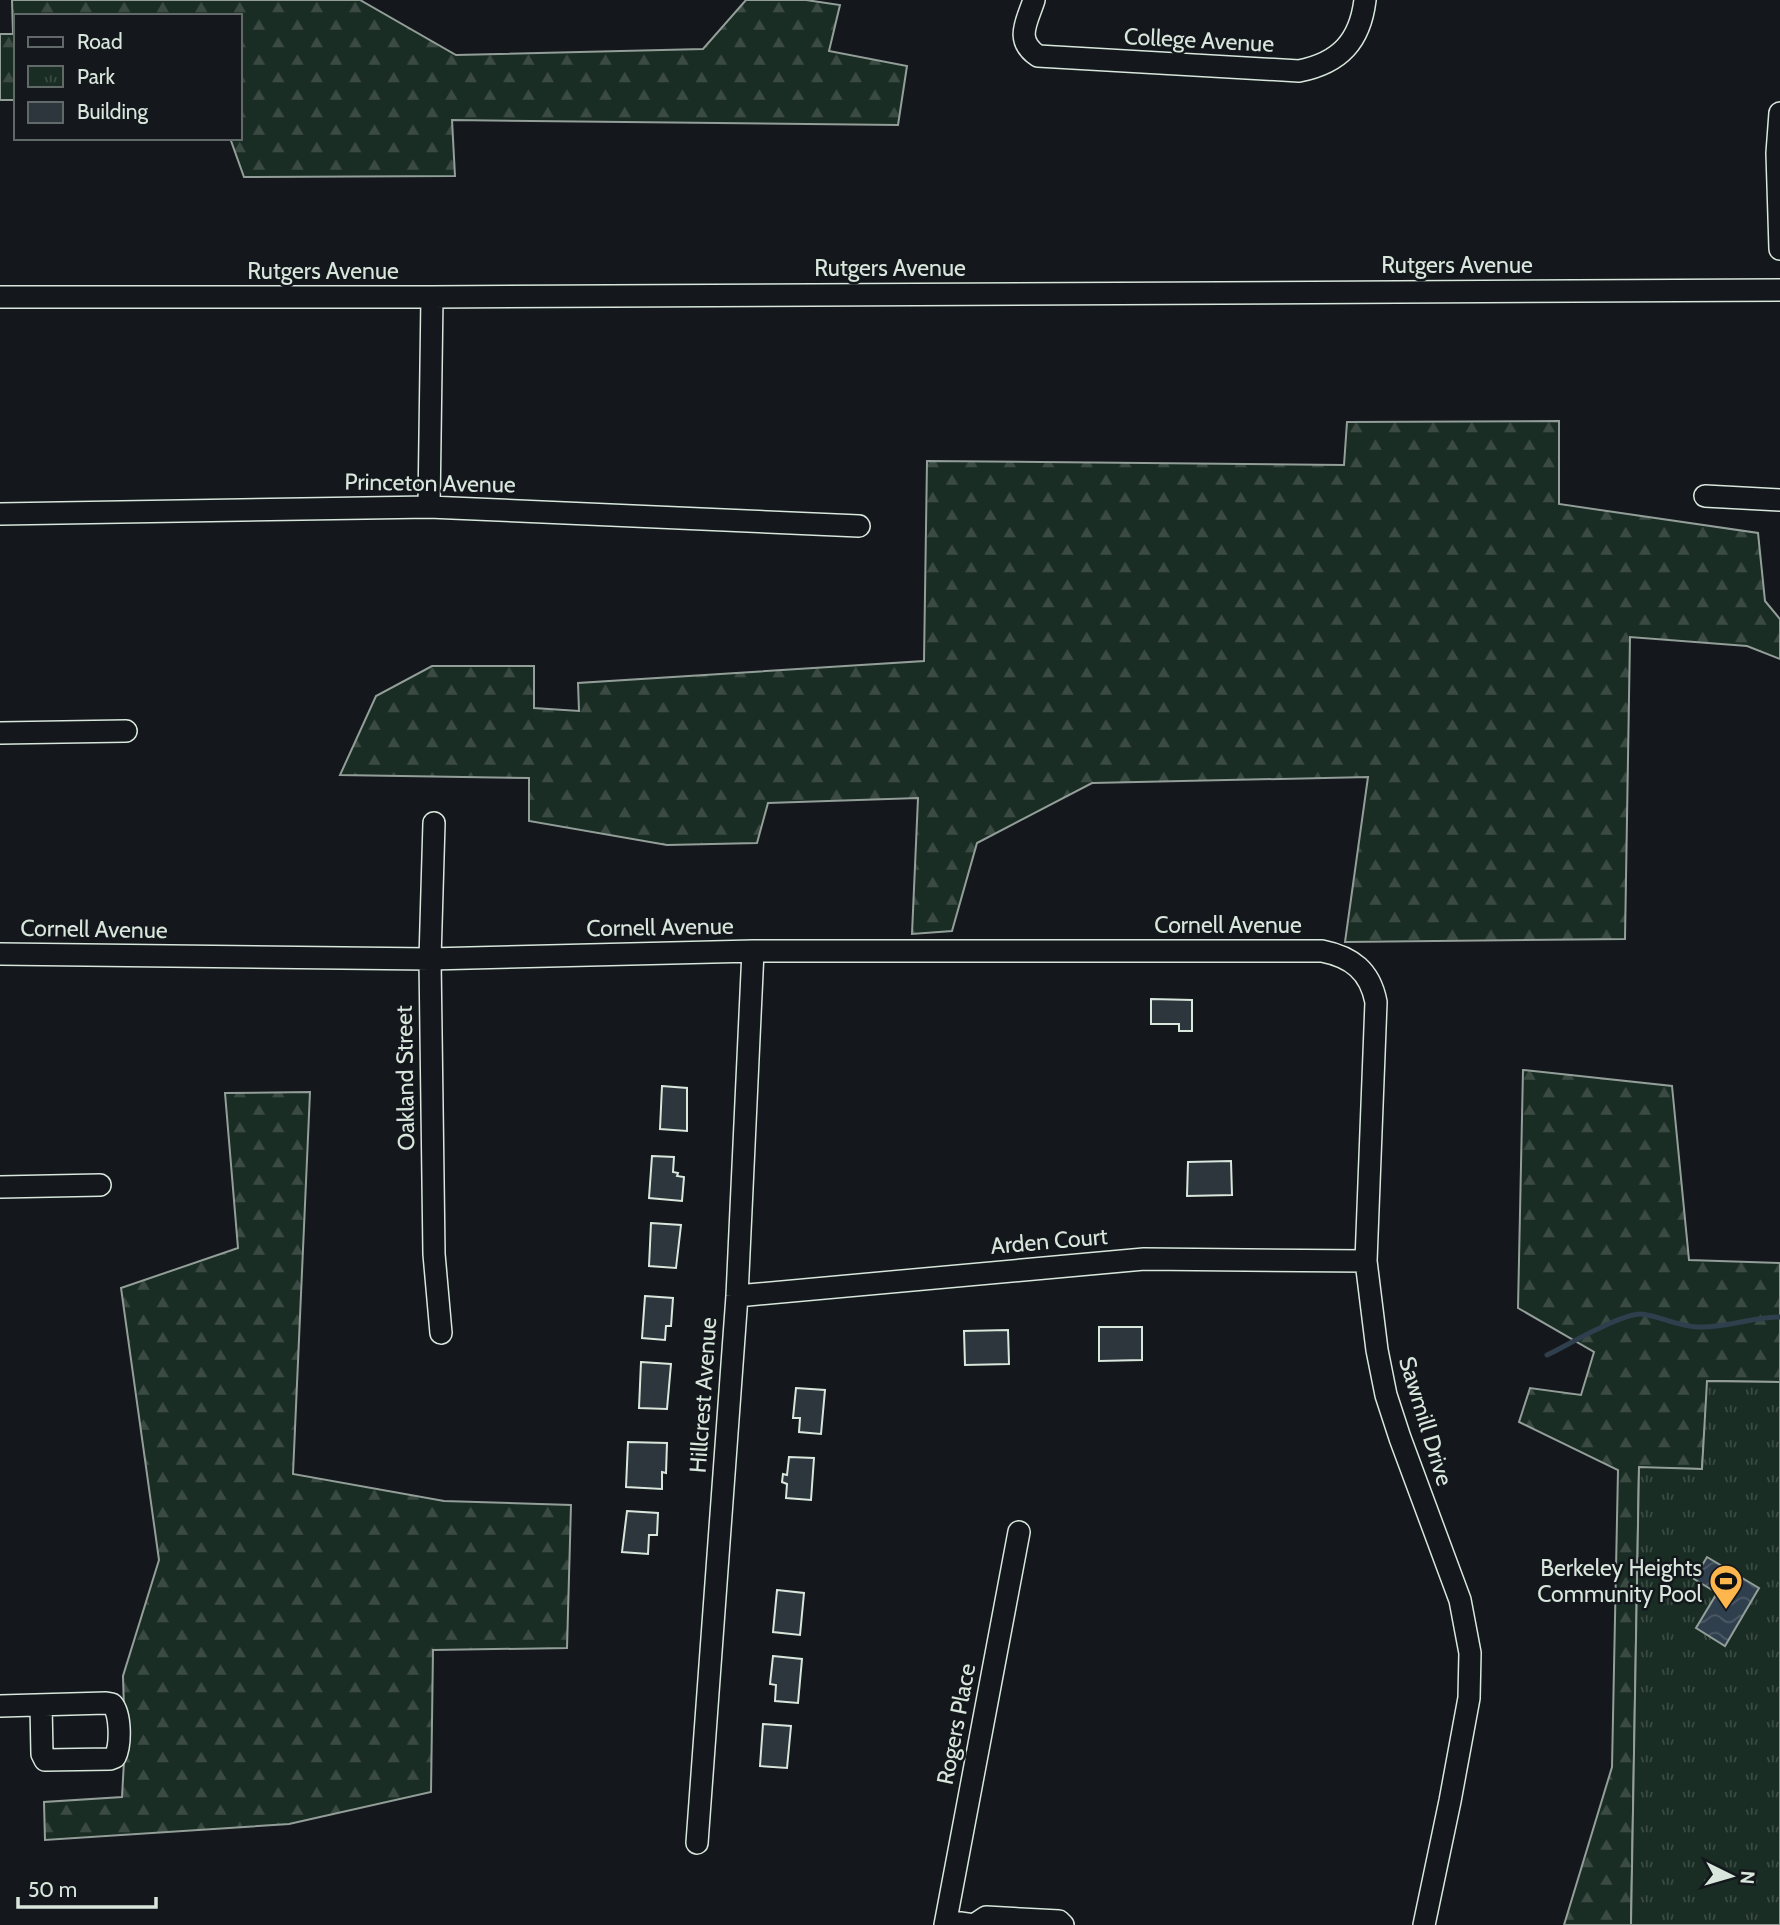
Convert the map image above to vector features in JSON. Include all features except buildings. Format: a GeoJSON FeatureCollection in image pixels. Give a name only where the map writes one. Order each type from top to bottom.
{"type":"FeatureCollection","features":[{"type":"Feature","properties":{"kind":"street","name":"College Avenue"},"geometry":{"type":"LineString","coordinates":[[1034,0],[1023,32],[1030,51],[1038,56],[1299,71],[1327,63],[1339,54],[1354,37],[1364,9]]}},
{"type":"Feature","properties":{"kind":"street"},"geometry":{"type":"LineString","coordinates":[[1780,113],[1777,153],[1780,249]]}},
{"type":"Feature","properties":{"kind":"street","name":"Rutgers Avenue"},"geometry":{"type":"LineString","coordinates":[[0,297],[1780,290]]}},
{"type":"Feature","properties":{"kind":"street"},"geometry":{"type":"LineString","coordinates":[[429,507],[432,297]]}},
{"type":"Feature","properties":{"kind":"street"},"geometry":{"type":"LineString","coordinates":[[1705,496],[1780,500]]}},
{"type":"Feature","properties":{"kind":"street","name":"Princeton Avenue"},"geometry":{"type":"LineString","coordinates":[[0,514],[429,507],[859,526]]}},
{"type":"Feature","properties":{"kind":"street"},"geometry":{"type":"LineString","coordinates":[[0,733],[126,731]]}},
{"type":"Feature","properties":{"kind":"street","name":"Oakland Street"},"geometry":{"type":"LineString","coordinates":[[434,823],[430,959],[435,1254],[442,1333]]}},
{"type":"Feature","properties":{"kind":"street","name":"Cornell Avenue"},"geometry":{"type":"LineString","coordinates":[[0,954],[430,959],[753,951],[1322,951]]}},
{"type":"Feature","properties":{"kind":"street","name":"Hillcrest Avenue"},"geometry":{"type":"LineString","coordinates":[[697,1843],[737,1296],[753,951]]}},
{"type":"Feature","properties":{"kind":"street","name":"Sawmill Drive"},"geometry":{"type":"LineString","coordinates":[[1322,951],[1339,954],[1354,962],[1367,975],[1377,1002],[1366,1261],[1377,1350],[1386,1395],[1460,1600],[1470,1653],[1469,1698],[1424,1925]]}},
{"type":"Feature","properties":{"kind":"street"},"geometry":{"type":"LineString","coordinates":[[0,1187],[100,1185]]}},
{"type":"Feature","properties":{"kind":"street","name":"Arden Court"},"geometry":{"type":"LineString","coordinates":[[737,1296],[1144,1259],[1366,1261]]}},
{"type":"Feature","properties":{"kind":"street","name":"Rogers Place"},"geometry":{"type":"LineString","coordinates":[[946,1923],[1019,1532]]}},
{"type":"Feature","properties":{"kind":"street"},"geometry":{"type":"LineString","coordinates":[[0,1706],[41,1705]]}},
{"type":"Feature","properties":{"kind":"street"},"geometry":{"type":"LineString","coordinates":[[946,1923],[974,1925],[985,1921],[1059,1921],[1063,1925]]}},
{"type":"Feature","properties":{"kind":"green space"},"geometry":{"type":"Polygon","coordinates":[[[12,0],[360,0],[456,55],[703,49],[746,0],[806,0],[840,5],[829,51],[907,66],[898,125],[452,120],[455,176],[244,177],[231,140],[242,140],[242,14],[14,14],[14,100],[0,100],[0,34],[13,34],[12,0]]]}},
{"type":"Feature","properties":{"kind":"green space"},"geometry":{"type":"Polygon","coordinates":[[[1559,421],[1559,504],[1758,533],[1765,601],[1780,619],[1780,659],[1747,646],[1630,637],[1625,939],[1345,942],[1368,777],[1092,783],[977,843],[952,931],[912,934],[918,798],[768,803],[757,843],[667,845],[529,821],[529,778],[340,775],[376,696],[432,666],[534,666],[534,708],[579,711],[578,683],[924,661],[927,461],[1344,465],[1347,422],[1559,421]]]}},
{"type":"Feature","properties":{"kind":"green space"},"geometry":{"type":"Polygon","coordinates":[[[1523,1070],[1672,1086],[1689,1260],[1780,1263],[1780,1382],[1708,1381],[1702,1469],[1639,1468],[1631,1925],[1564,1925],[1612,1767],[1618,1470],[1519,1422],[1530,1388],[1581,1395],[1594,1352],[1518,1308],[1523,1070]]]}},
{"type":"Feature","properties":{"kind":"green space"},"geometry":{"type":"Polygon","coordinates":[[[310,1092],[293,1474],[444,1501],[571,1505],[567,1648],[433,1650],[431,1792],[289,1824],[45,1840],[44,1802],[122,1797],[125,1743],[123,1676],[159,1560],[121,1288],[238,1248],[225,1093],[310,1092]]]}},
{"type":"Feature","properties":{"kind":"green space"},"geometry":{"type":"Polygon","coordinates":[[[1707,1381],[1780,1382],[1780,1925],[1631,1925],[1639,1467],[1702,1469],[1707,1381]]]}},
{"type":"Feature","properties":{"kind":"water","name":"Berkeley Heights Community Pool"},"geometry":{"type":"Polygon","coordinates":[[[1707,1557],[1759,1588],[1725,1646],[1696,1628],[1717,1593],[1694,1579],[1707,1557]]]}},
{"type":"Feature","properties":{"kind":"waterway"},"geometry":{"type":"LineString","coordinates":[[1547,1355],[1632,1315],[1648,1315],[1699,1327],[1780,1317]]}},
{"type":"Feature","properties":{"kind":"place","name":"Berkeley Heights Community Pool"},"geometry":{"type":"Point","coordinates":[1726,1611]}}]}
